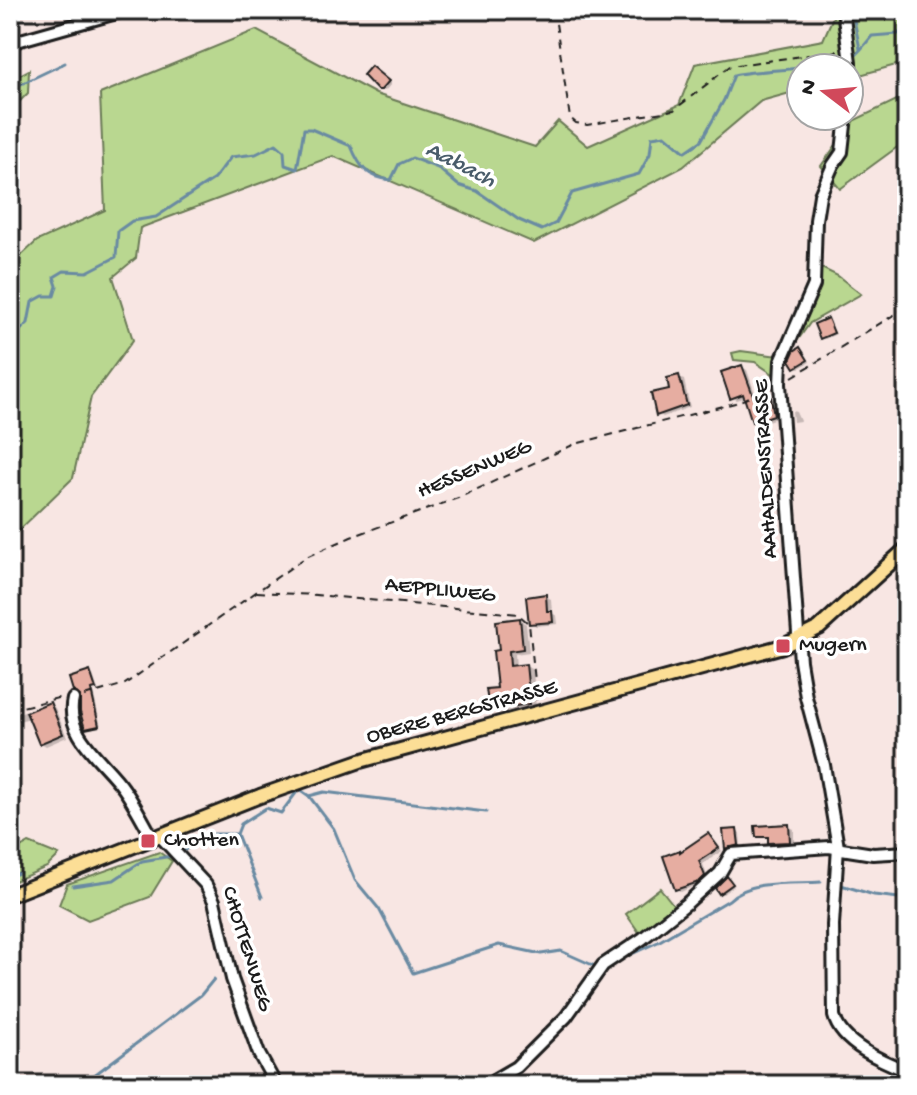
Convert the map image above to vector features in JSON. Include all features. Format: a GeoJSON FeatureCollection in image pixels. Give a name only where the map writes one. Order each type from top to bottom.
{"type":"FeatureCollection","features":[{"type":"Feature","properties":{"kind":"main road","name":"OBERE BERGSTRASSE"},"geometry":{"type":"LineString","coordinates":[[10,895],[260,796],[360,761],[765,652],[798,640],[841,610],[907,548]]}},
{"type":"Feature","properties":{"kind":"street"},"geometry":{"type":"LineString","coordinates":[[10,43],[127,10]]}},
{"type":"Feature","properties":{"kind":"street"},"geometry":{"type":"LineString","coordinates":[[843,10],[847,50]]}},
{"type":"Feature","properties":{"kind":"street","name":"AAHALDENSTRASSE"},"geometry":{"type":"LineString","coordinates":[[844,132],[842,152],[820,195],[814,285],[781,361],[780,384],[798,640],[806,697],[824,765],[838,847],[833,925],[835,1022],[849,1039],[907,1071]]}},
{"type":"Feature","properties":{"kind":"street","name":"CHOTTENWEG"},"geometry":{"type":"LineString","coordinates":[[73,699],[70,712],[78,734],[123,788],[157,837],[206,885],[214,901],[232,979],[259,1054],[276,1085]]}},
{"type":"Feature","properties":{"kind":"street"},"geometry":{"type":"LineString","coordinates":[[485,1085],[516,1067],[578,1003],[603,965],[696,896],[720,873],[731,854],[838,847],[873,854],[907,852]]}},
{"type":"Feature","properties":{"kind":"path"},"geometry":{"type":"LineString","coordinates":[[554,10],[570,118],[587,125],[674,110],[730,66],[847,50]]}},
{"type":"Feature","properties":{"kind":"path","name":"HESSENWEG"},"geometry":{"type":"LineString","coordinates":[[10,710],[66,697],[73,699],[125,684],[317,552],[458,498],[575,444],[735,403],[780,384],[907,307]]}},
{"type":"Feature","properties":{"kind":"path","name":"AEPPLIWEG"},"geometry":{"type":"LineString","coordinates":[[256,592],[518,614],[529,624],[538,713]]}},
{"type":"Feature","properties":{"kind":"green space"},"geometry":{"type":"Polygon","coordinates":[[[836,10],[907,10],[907,62],[865,74],[865,52],[785,52],[785,94],[761,101],[683,167],[534,243],[333,156],[140,228],[136,258],[113,277],[133,340],[91,397],[73,478],[10,539],[10,266],[37,241],[105,210],[100,94],[256,30],[376,94],[535,147],[558,121],[588,146],[679,105],[695,64],[823,40],[836,10]]]}},
{"type":"Feature","properties":{"kind":"green space"},"geometry":{"type":"Polygon","coordinates":[[[29,70],[28,93],[10,111],[10,80],[29,70]]]}},
{"type":"Feature","properties":{"kind":"green space"},"geometry":{"type":"Polygon","coordinates":[[[907,95],[907,140],[840,189],[821,166],[845,132],[865,132],[865,115],[907,95]]]}},
{"type":"Feature","properties":{"kind":"green space"},"geometry":{"type":"Polygon","coordinates":[[[811,263],[838,276],[861,294],[810,323],[785,358],[787,369],[776,376],[755,362],[734,360],[732,353],[741,351],[778,356],[810,300],[811,263]]]}},
{"type":"Feature","properties":{"kind":"green space"},"geometry":{"type":"Polygon","coordinates":[[[29,843],[59,855],[47,867],[10,883],[10,854],[29,843]]]}},
{"type":"Feature","properties":{"kind":"green space"},"geometry":{"type":"Polygon","coordinates":[[[159,852],[172,861],[150,897],[88,920],[59,905],[67,884],[159,852]]]}},
{"type":"Feature","properties":{"kind":"green space"},"geometry":{"type":"Polygon","coordinates":[[[660,888],[676,908],[641,935],[626,914],[660,888]]]}},
{"type":"Feature","properties":{"kind":"building"},"geometry":{"type":"Polygon","coordinates":[[[371,66],[389,81],[381,90],[377,90],[363,75],[371,66]]]}},
{"type":"Feature","properties":{"kind":"building"},"geometry":{"type":"Polygon","coordinates":[[[828,318],[834,333],[820,339],[814,324],[828,318]]]}},
{"type":"Feature","properties":{"kind":"building"},"geometry":{"type":"Polygon","coordinates":[[[800,347],[808,360],[795,368],[790,360],[800,347]]]}},
{"type":"Feature","properties":{"kind":"building"},"geometry":{"type":"Polygon","coordinates":[[[742,365],[754,398],[770,393],[774,415],[752,422],[743,394],[730,399],[721,372],[742,365]]]}},
{"type":"Feature","properties":{"kind":"building"},"geometry":{"type":"Polygon","coordinates":[[[679,375],[687,405],[656,416],[651,393],[669,389],[667,378],[679,375]]]}},
{"type":"Feature","properties":{"kind":"building"},"geometry":{"type":"Polygon","coordinates":[[[546,594],[547,611],[552,611],[553,622],[529,624],[526,597],[546,594]]]}},
{"type":"Feature","properties":{"kind":"building"},"geometry":{"type":"Polygon","coordinates":[[[520,618],[523,649],[509,651],[510,666],[526,664],[530,704],[489,710],[486,689],[497,688],[493,651],[499,650],[496,621],[520,618]]]}},
{"type":"Feature","properties":{"kind":"building"},"geometry":{"type":"Polygon","coordinates":[[[90,671],[96,689],[91,690],[99,726],[85,729],[80,696],[73,691],[69,678],[90,671]]]}},
{"type":"Feature","properties":{"kind":"building"},"geometry":{"type":"Polygon","coordinates":[[[50,702],[63,734],[39,744],[26,712],[50,702]]]}},
{"type":"Feature","properties":{"kind":"building"},"geometry":{"type":"Polygon","coordinates":[[[789,824],[790,842],[768,843],[768,837],[756,837],[755,826],[789,824]]]}},
{"type":"Feature","properties":{"kind":"building"},"geometry":{"type":"Polygon","coordinates":[[[737,829],[739,845],[725,849],[723,830],[737,829]]]}},
{"type":"Feature","properties":{"kind":"building"},"geometry":{"type":"Polygon","coordinates":[[[708,833],[719,848],[699,861],[705,876],[699,882],[675,890],[663,856],[680,852],[708,833]]]}},
{"type":"Feature","properties":{"kind":"building"},"geometry":{"type":"Polygon","coordinates":[[[727,876],[733,884],[719,894],[715,888],[727,876]]]}},
{"type":"Feature","properties":{"kind":"waterway"},"geometry":{"type":"LineString","coordinates":[[852,10],[860,49]]}},
{"type":"Feature","properties":{"kind":"waterway","name":"Aabach"},"geometry":{"type":"LineString","coordinates":[[10,340],[28,323],[32,302],[43,296],[54,296],[57,286],[54,277],[64,271],[87,272],[116,257],[118,231],[132,221],[156,217],[214,179],[231,157],[256,154],[276,144],[284,151],[285,165],[297,169],[304,129],[351,146],[365,170],[376,177],[391,180],[399,164],[412,158],[438,168],[458,185],[477,191],[519,220],[542,230],[556,223],[572,193],[639,174],[650,154],[652,137],[665,135],[685,152],[701,141],[734,75],[814,67],[844,60],[855,55],[872,36],[898,34],[907,25]]}},
{"type":"Feature","properties":{"kind":"waterway"},"geometry":{"type":"LineString","coordinates":[[10,92],[65,63]]}},
{"type":"Feature","properties":{"kind":"waterway"},"geometry":{"type":"LineString","coordinates":[[181,852],[213,834],[237,834],[241,824],[266,808],[281,813],[299,789],[309,796],[334,829],[355,880],[379,909],[413,973],[499,945],[541,954],[561,951],[597,967]]}},
{"type":"Feature","properties":{"kind":"waterway"},"geometry":{"type":"LineString","coordinates":[[309,796],[324,792],[486,812]]}},
{"type":"Feature","properties":{"kind":"waterway"},"geometry":{"type":"LineString","coordinates":[[237,834],[262,897]]}},
{"type":"Feature","properties":{"kind":"waterway"},"geometry":{"type":"LineString","coordinates":[[73,886],[114,880],[142,861],[172,856]]}},
{"type":"Feature","properties":{"kind":"waterway"},"geometry":{"type":"LineString","coordinates":[[10,876],[19,873]]}},
{"type":"Feature","properties":{"kind":"waterway"},"geometry":{"type":"LineString","coordinates":[[621,959],[658,942],[748,889],[772,884],[821,882]]}},
{"type":"Feature","properties":{"kind":"waterway"},"geometry":{"type":"LineString","coordinates":[[841,885],[874,895],[907,899]]}},
{"type":"Feature","properties":{"kind":"waterway"},"geometry":{"type":"LineString","coordinates":[[81,1085],[201,995],[214,979]]}},
{"type":"Feature","properties":{"kind":"place","name":"Mugern"},"geometry":{"type":"Point","coordinates":[783,646]}},
{"type":"Feature","properties":{"kind":"place","name":"Chotten"},"geometry":{"type":"Point","coordinates":[148,841]}}]}
